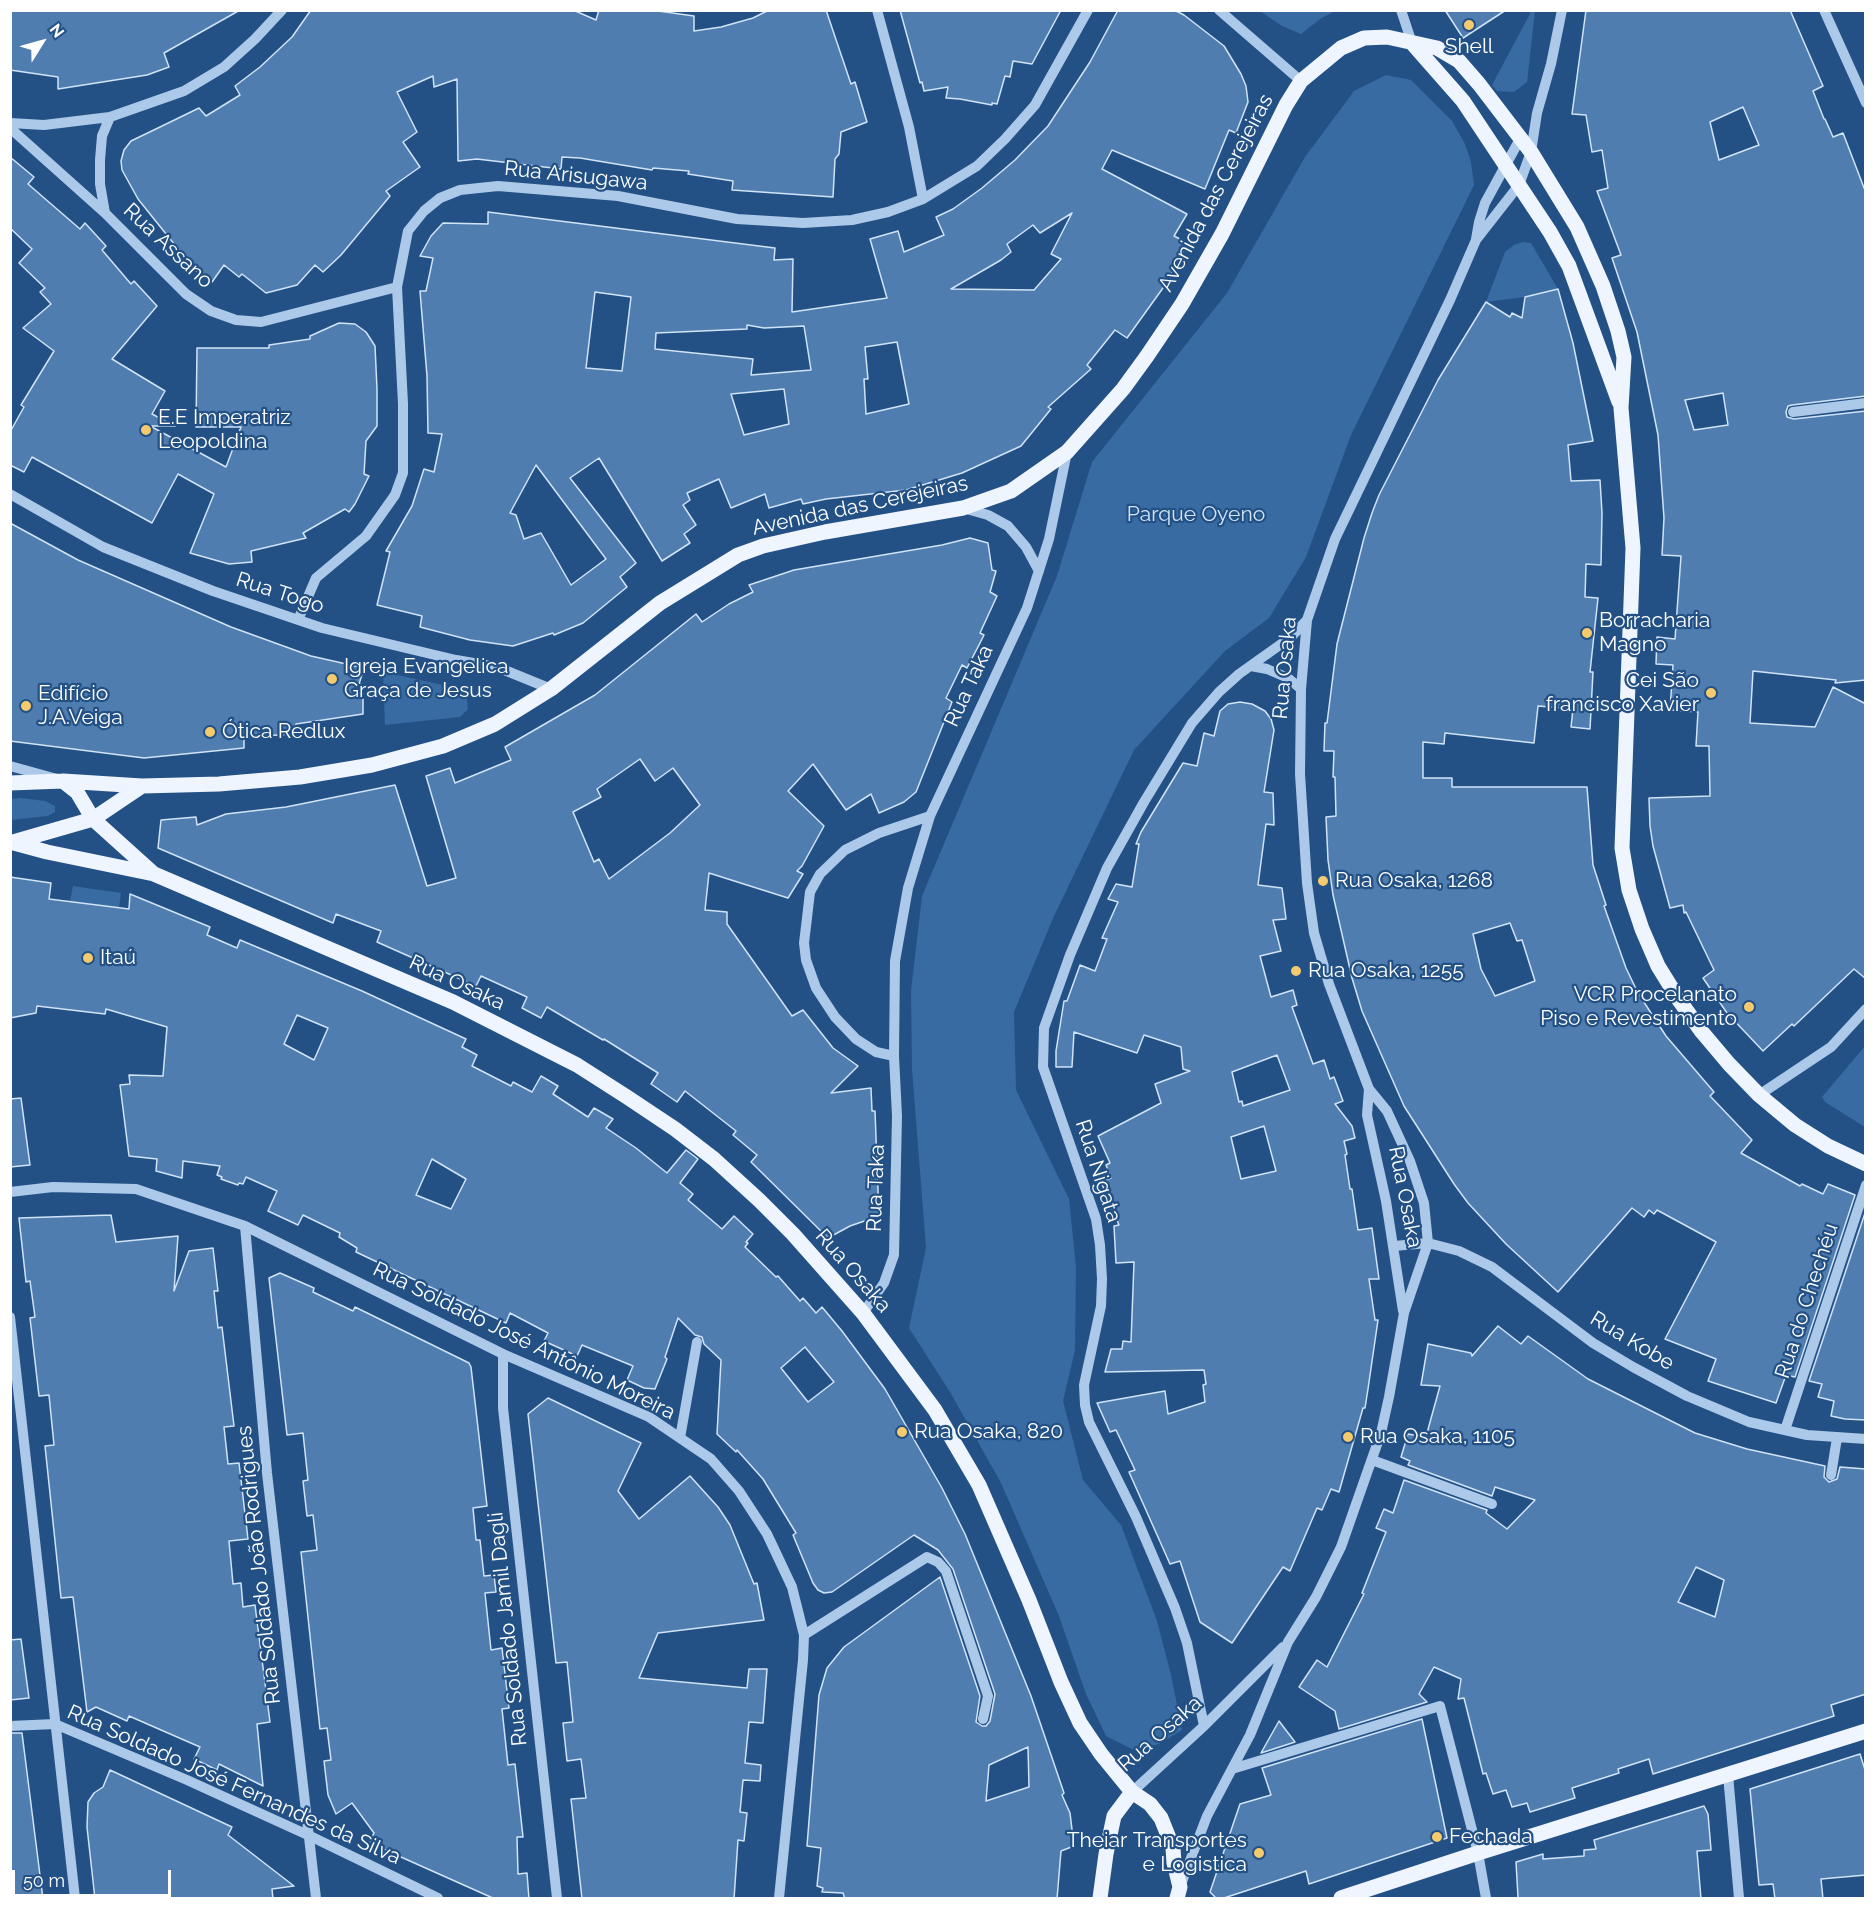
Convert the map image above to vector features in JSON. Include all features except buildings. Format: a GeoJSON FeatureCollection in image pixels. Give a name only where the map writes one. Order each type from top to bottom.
{"type":"FeatureCollection","features":[{"type":"Feature","properties":{"kind":"main road","name":"Avenida das Cerejeiras"},"geometry":{"type":"LineString","coordinates":[[10,783],[63,781],[142,786],[219,784],[300,777],[372,765],[443,746],[495,724],[550,690],[660,603],[738,555],[762,546],[825,532],[963,508],[1011,491],[1067,452],[1123,389],[1182,303],[1222,234],[1286,105],[1301,81],[1341,48],[1364,38],[1388,37],[1437,48],[1459,61],[1531,152],[1577,227],[1603,286],[1624,357],[1621,408],[1633,548],[1622,848],[1629,890],[1642,929],[1658,966],[1679,1000],[1702,1032],[1759,1095],[1795,1125],[1828,1146],[1866,1164]]}},
{"type":"Feature","properties":{"kind":"main road","name":"Avenida das Cerejeiras"},"geometry":{"type":"LineString","coordinates":[[1412,43],[1463,102],[1550,232],[1569,266],[1621,408]]}},
{"type":"Feature","properties":{"kind":"main road"},"geometry":{"type":"LineString","coordinates":[[63,781],[77,792],[93,819],[154,874]]}},
{"type":"Feature","properties":{"kind":"main road"},"geometry":{"type":"LineString","coordinates":[[12,842],[93,819],[142,786]]}},
{"type":"Feature","properties":{"kind":"main road"},"geometry":{"type":"LineString","coordinates":[[12,842],[47,852],[154,874]]}},
{"type":"Feature","properties":{"kind":"main road","name":"Rua Osaka"},"geometry":{"type":"LineString","coordinates":[[154,874],[453,1002],[585,1071],[675,1129],[714,1159],[759,1200],[793,1234],[863,1313],[935,1410],[979,1485],[1080,1723],[1101,1754],[1132,1792]]}},
{"type":"Feature","properties":{"kind":"main road"},"geometry":{"type":"LineString","coordinates":[[1341,1899],[1478,1853],[1866,1731]]}},
{"type":"Feature","properties":{"kind":"main road"},"geometry":{"type":"LineString","coordinates":[[1100,1899],[1114,1816],[1132,1792],[1150,1804],[1161,1818],[1173,1848],[1179,1893]]}},
{"type":"Feature","properties":{"kind":"street"},"geometry":{"type":"LineString","coordinates":[[10,123],[44,125],[110,117],[184,91],[224,67],[282,10]]}},
{"type":"Feature","properties":{"kind":"street"},"geometry":{"type":"LineString","coordinates":[[877,10],[909,127],[923,199]]}},
{"type":"Feature","properties":{"kind":"street","name":"Rua Arisugawa"},"geometry":{"type":"LineString","coordinates":[[298,620],[316,578],[366,536],[395,495],[403,473],[403,404],[397,287],[408,231],[424,211],[440,198],[460,190],[498,186],[618,196],[737,219],[803,223],[852,220],[888,212],[923,199],[977,166],[1005,139],[1035,105],[1076,36],[1088,10]]}},
{"type":"Feature","properties":{"kind":"street"},"geometry":{"type":"LineString","coordinates":[[1219,10],[1301,81]]}},
{"type":"Feature","properties":{"kind":"street"},"geometry":{"type":"LineString","coordinates":[[1401,10],[1412,43]]}},
{"type":"Feature","properties":{"kind":"street","name":"Rua Osaka"},"geometry":{"type":"LineString","coordinates":[[1476,240],[1520,185],[1531,152],[1537,113],[1551,64],[1562,10]]}},
{"type":"Feature","properties":{"kind":"street"},"geometry":{"type":"LineString","coordinates":[[1824,10],[1866,103]]}},
{"type":"Feature","properties":{"kind":"street"},"geometry":{"type":"LineString","coordinates":[[105,213],[100,184],[100,160],[102,136],[110,117]]}},
{"type":"Feature","properties":{"kind":"street","name":"Rua Assano"},"geometry":{"type":"LineString","coordinates":[[10,128],[105,213],[186,294],[211,311],[236,320],[261,322],[397,287]]}},
{"type":"Feature","properties":{"kind":"street","name":"Rua Osaka"},"geometry":{"type":"LineString","coordinates":[[1179,1893],[1207,1816],[1250,1735],[1288,1642],[1316,1597],[1341,1547],[1372,1460],[1389,1397],[1404,1313],[1428,1243],[1424,1203],[1410,1161],[1387,1111],[1369,1089],[1329,984],[1314,933],[1307,883],[1300,774],[1301,689],[1307,620],[1339,530],[1450,300],[1476,240],[1485,202],[1520,139]]}},
{"type":"Feature","properties":{"kind":"street"},"geometry":{"type":"LineString","coordinates":[[1793,412],[1866,403]]}},
{"type":"Feature","properties":{"kind":"street","name":"Rua Taka"},"geometry":{"type":"LineString","coordinates":[[863,1313],[884,1283],[894,1255],[897,1116],[894,1056],[895,961],[908,888],[930,816],[1027,608],[1049,539],[1067,452]]}},
{"type":"Feature","properties":{"kind":"street","name":"Rua Togo"},"geometry":{"type":"LineString","coordinates":[[10,494],[103,547],[213,591],[298,620],[372,641],[496,667],[550,690]]}},
{"type":"Feature","properties":{"kind":"street"},"geometry":{"type":"LineString","coordinates":[[963,508],[988,515],[1008,526],[1026,547],[1039,571]]}},
{"type":"Feature","properties":{"kind":"street","name":"Rua Nigata"},"geometry":{"type":"LineString","coordinates":[[1204,1726],[1187,1643],[1136,1517],[1089,1422],[1085,1405],[1084,1385],[1101,1306],[1100,1245],[1096,1219],[1043,1067],[1044,1028],[1070,955],[1107,868],[1192,723],[1219,692],[1291,637],[1307,620]]}},
{"type":"Feature","properties":{"kind":"street"},"geometry":{"type":"LineString","coordinates":[[1251,666],[1267,669],[1288,678],[1301,689]]}},
{"type":"Feature","properties":{"kind":"street"},"geometry":{"type":"LineString","coordinates":[[10,766],[63,781]]}},
{"type":"Feature","properties":{"kind":"street"},"geometry":{"type":"LineString","coordinates":[[894,1056],[876,1052],[856,1039],[836,1017],[816,988],[806,960],[804,943],[810,892],[820,874],[845,850],[879,832],[930,816]]}},
{"type":"Feature","properties":{"kind":"street"},"geometry":{"type":"LineString","coordinates":[[1759,1095],[1831,1047],[1866,1010]]}},
{"type":"Feature","properties":{"kind":"street","name":"Rua Osaka"},"geometry":{"type":"LineString","coordinates":[[1369,1089],[1367,1115],[1394,1246],[1404,1313]]}},
{"type":"Feature","properties":{"kind":"street","name":"Rua do Chechéu"},"geometry":{"type":"LineString","coordinates":[[1785,1430],[1866,1185]]}},
{"type":"Feature","properties":{"kind":"street","name":"Rua Soldado José Antônio Moreira"},"geometry":{"type":"LineString","coordinates":[[10,1192],[53,1187],[136,1189],[245,1226],[503,1354],[649,1417],[711,1459],[739,1491],[767,1534],[792,1587],[804,1635],[779,1899]]}},
{"type":"Feature","properties":{"kind":"street","name":"Rua Soldado João Rodrigues"},"geometry":{"type":"LineString","coordinates":[[245,1226],[267,1473],[316,1899]]}},
{"type":"Feature","properties":{"kind":"street","name":"Rua Kobe"},"geometry":{"type":"LineString","coordinates":[[1394,1246],[1428,1243],[1459,1251],[1492,1267],[1593,1343],[1687,1396],[1749,1422],[1837,1438],[1866,1439]]}},
{"type":"Feature","properties":{"kind":"street"},"geometry":{"type":"LineString","coordinates":[[10,1317],[75,1899]]}},
{"type":"Feature","properties":{"kind":"street"},"geometry":{"type":"LineString","coordinates":[[680,1438],[697,1342]]}},
{"type":"Feature","properties":{"kind":"street","name":"Rua Soldado Jamil Dagli"},"geometry":{"type":"LineString","coordinates":[[503,1354],[503,1408],[557,1899]]}},
{"type":"Feature","properties":{"kind":"street"},"geometry":{"type":"LineString","coordinates":[[1831,1475],[1837,1438]]}},
{"type":"Feature","properties":{"kind":"street"},"geometry":{"type":"LineString","coordinates":[[1372,1460],[1492,1504]]}},
{"type":"Feature","properties":{"kind":"street"},"geometry":{"type":"LineString","coordinates":[[804,1635],[927,1557],[938,1562],[946,1571],[988,1696],[983,1719]]}},
{"type":"Feature","properties":{"kind":"street","name":"Rua Osaka"},"geometry":{"type":"LineString","coordinates":[[1132,1792],[1204,1726],[1288,1642]]}},
{"type":"Feature","properties":{"kind":"street"},"geometry":{"type":"LineString","coordinates":[[1232,1769],[1440,1706],[1478,1853],[1486,1899]]}},
{"type":"Feature","properties":{"kind":"street","name":"Rua Soldado José Fernandes da Silva"},"geometry":{"type":"LineString","coordinates":[[10,1726],[55,1724],[187,1780],[310,1836],[438,1899]]}},
{"type":"Feature","properties":{"kind":"street"},"geometry":{"type":"LineString","coordinates":[[1728,1774],[1739,1899]]}},
{"type":"Feature","properties":{"kind":"green space"},"geometry":{"type":"Polygon","coordinates":[[[1532,10],[1535,11],[1527,82],[1514,92],[1497,91],[1492,85],[1532,10]]]}},
{"type":"Feature","properties":{"kind":"green space"},"geometry":{"type":"Polygon","coordinates":[[[1260,11],[1335,11],[1301,34],[1282,26],[1260,11]]]}},
{"type":"Feature","properties":{"kind":"green space","name":"Parque Oyeno"},"geometry":{"type":"Polygon","coordinates":[[[1386,75],[1411,80],[1452,121],[1465,144],[1471,162],[1474,185],[1351,435],[1306,557],[1269,618],[1225,651],[1134,750],[1054,916],[1014,1012],[1016,1090],[1069,1199],[1076,1267],[1075,1350],[1063,1401],[1083,1480],[1121,1525],[1157,1621],[1182,1730],[1159,1744],[1134,1750],[1106,1736],[1086,1694],[1059,1616],[1001,1483],[950,1392],[909,1328],[926,1248],[912,1069],[911,991],[922,896],[1057,576],[1092,462],[1227,293],[1305,157],[1354,91],[1386,75]]]}},
{"type":"Feature","properties":{"kind":"green space"},"geometry":{"type":"Polygon","coordinates":[[[1523,242],[1531,243],[1558,289],[1525,297],[1486,302],[1505,252],[1523,242]]]}},
{"type":"Feature","properties":{"kind":"green space"},"geometry":{"type":"Polygon","coordinates":[[[383,672],[466,690],[468,709],[460,717],[385,725],[383,672]]]}},
{"type":"Feature","properties":{"kind":"green space"},"geometry":{"type":"Polygon","coordinates":[[[11,799],[45,801],[55,806],[55,812],[48,816],[11,820],[11,799]]]}},
{"type":"Feature","properties":{"kind":"green space"},"geometry":{"type":"Polygon","coordinates":[[[73,886],[121,893],[119,908],[70,901],[73,886]]]}},
{"type":"Feature","properties":{"kind":"green space"},"geometry":{"type":"Polygon","coordinates":[[[1865,1046],[1865,1127],[1825,1102],[1822,1097],[1865,1046]]]}},
{"type":"Feature","properties":{"kind":"place","name":"Shell"},"geometry":{"type":"Point","coordinates":[1469,25]}},
{"type":"Feature","properties":{"kind":"place","name":"E.E Imperatriz Leopoldina"},"geometry":{"type":"Point","coordinates":[146,430]}},
{"type":"Feature","properties":{"kind":"place","name":"Borracharia Magno"},"geometry":{"type":"Point","coordinates":[1587,633]}},
{"type":"Feature","properties":{"kind":"place","name":"Igreja Evangelica Graça de Jesus"},"geometry":{"type":"Point","coordinates":[332,679]}},
{"type":"Feature","properties":{"kind":"place","name":"Cei São francisco Xavier"},"geometry":{"type":"Point","coordinates":[1711,693]}},
{"type":"Feature","properties":{"kind":"place","name":"Edifício J.A.Veiga"},"geometry":{"type":"Point","coordinates":[26,706]}},
{"type":"Feature","properties":{"kind":"place","name":"Ótica Redlux"},"geometry":{"type":"Point","coordinates":[210,732]}},
{"type":"Feature","properties":{"kind":"place","name":"Rua Osaka, 1268"},"geometry":{"type":"Point","coordinates":[1323,881]}},
{"type":"Feature","properties":{"kind":"place","name":"Itaú"},"geometry":{"type":"Point","coordinates":[88,958]}},
{"type":"Feature","properties":{"kind":"place","name":"Rua Osaka, 1255"},"geometry":{"type":"Point","coordinates":[1296,971]}},
{"type":"Feature","properties":{"kind":"place","name":"VCR Procelanato Piso e Revestimento"},"geometry":{"type":"Point","coordinates":[1749,1007]}},
{"type":"Feature","properties":{"kind":"place","name":"Rua Osaka, 820"},"geometry":{"type":"Point","coordinates":[902,1432]}},
{"type":"Feature","properties":{"kind":"place","name":"Rua Osaka, 1105"},"geometry":{"type":"Point","coordinates":[1348,1437]}},
{"type":"Feature","properties":{"kind":"place","name":"Fechada"},"geometry":{"type":"Point","coordinates":[1437,1837]}},
{"type":"Feature","properties":{"kind":"place","name":"Theiar Transportes e Logistica"},"geometry":{"type":"Point","coordinates":[1259,1853]}}]}
